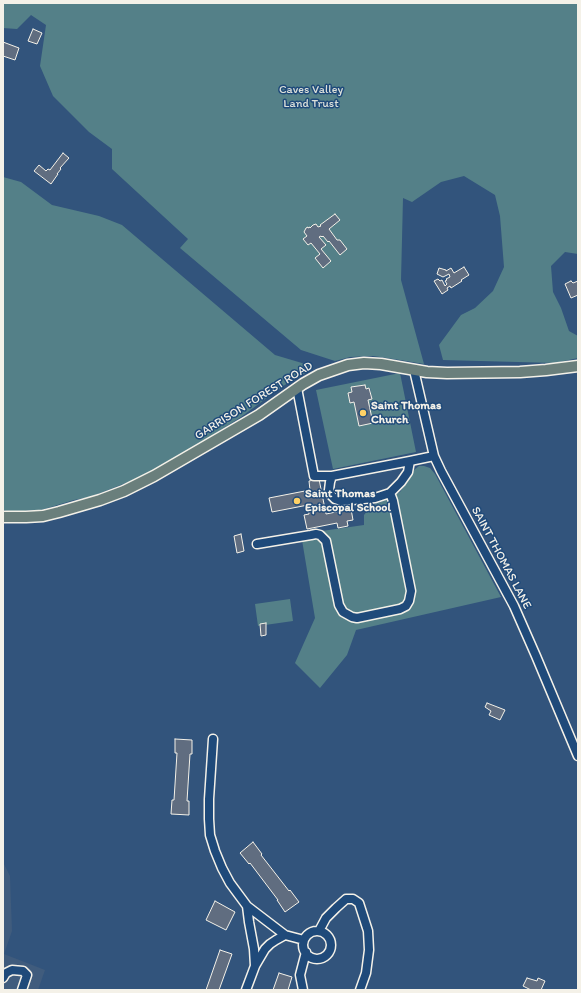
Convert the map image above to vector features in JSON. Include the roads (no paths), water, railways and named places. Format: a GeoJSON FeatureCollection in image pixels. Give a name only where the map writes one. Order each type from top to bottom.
{"type":"FeatureCollection","features":[{"type":"Feature","properties":{"kind":"main road","name":"GARRISON FOREST ROAD"},"geometry":{"type":"LineString","coordinates":[[3,516],[43,516],[87,504],[124,490],[154,476],[259,415],[297,388],[319,375],[348,365],[364,363],[381,364],[427,372],[447,373],[540,371],[578,366]]}},
{"type":"Feature","properties":{"kind":"street","name":"SAINT THOMAS LANE"},"geometry":{"type":"LineString","coordinates":[[414,370],[434,456],[517,613],[578,756]]}},
{"type":"Feature","properties":{"kind":"street"},"geometry":{"type":"LineString","coordinates":[[297,388],[314,476],[332,476],[410,462],[434,456]]}},
{"type":"Feature","properties":{"kind":"street"},"geometry":{"type":"LineString","coordinates":[[332,476],[329,490],[335,499],[341,501],[375,498],[390,492],[401,482],[408,472],[410,462]]}},
{"type":"Feature","properties":{"kind":"street"},"geometry":{"type":"LineString","coordinates":[[256,544],[316,534],[320,535],[326,541],[339,605],[343,612],[357,618],[400,609],[406,606],[409,601],[411,591],[390,492]]}},
{"type":"Feature","properties":{"kind":"street"},"geometry":{"type":"LineString","coordinates":[[213,739],[209,799],[210,834],[222,868],[230,884],[248,906],[285,935],[304,940]]}},
{"type":"Feature","properties":{"kind":"street"},"geometry":{"type":"LineString","coordinates":[[319,931],[326,918],[346,900],[353,899],[359,903],[368,931],[369,950],[366,973],[360,990]]}},
{"type":"Feature","properties":{"kind":"street"},"geometry":{"type":"LineString","coordinates":[[248,906],[255,966]]}},
{"type":"Feature","properties":{"kind":"street"},"geometry":{"type":"LineString","coordinates":[[313,931],[319,931],[328,936],[331,941],[331,946],[328,953],[322,958],[312,958],[306,952],[304,940],[307,935],[313,931]]}},
{"type":"Feature","properties":{"kind":"street"},"geometry":{"type":"LineString","coordinates":[[246,990],[255,966],[265,949],[285,935]]}},
{"type":"Feature","properties":{"kind":"street"},"geometry":{"type":"LineString","coordinates":[[304,990],[300,975],[306,952]]}},
{"type":"Feature","properties":{"kind":"street"},"geometry":{"type":"LineString","coordinates":[[3,978],[6,973],[12,970],[23,971],[27,975],[22,990]]}},
{"type":"Feature","properties":{"kind":"place","name":"Saint Thomas Church"},"geometry":{"type":"Point","coordinates":[363,413]}},
{"type":"Feature","properties":{"kind":"place","name":"Saint Thomas Episcopal School"},"geometry":{"type":"Point","coordinates":[297,501]}},
{"type":"Feature","properties":{"kind":"park label","name":"Caves Valley Land Trust"},"geometry":{"type":"Point","coordinates":[311,97]}}]}
